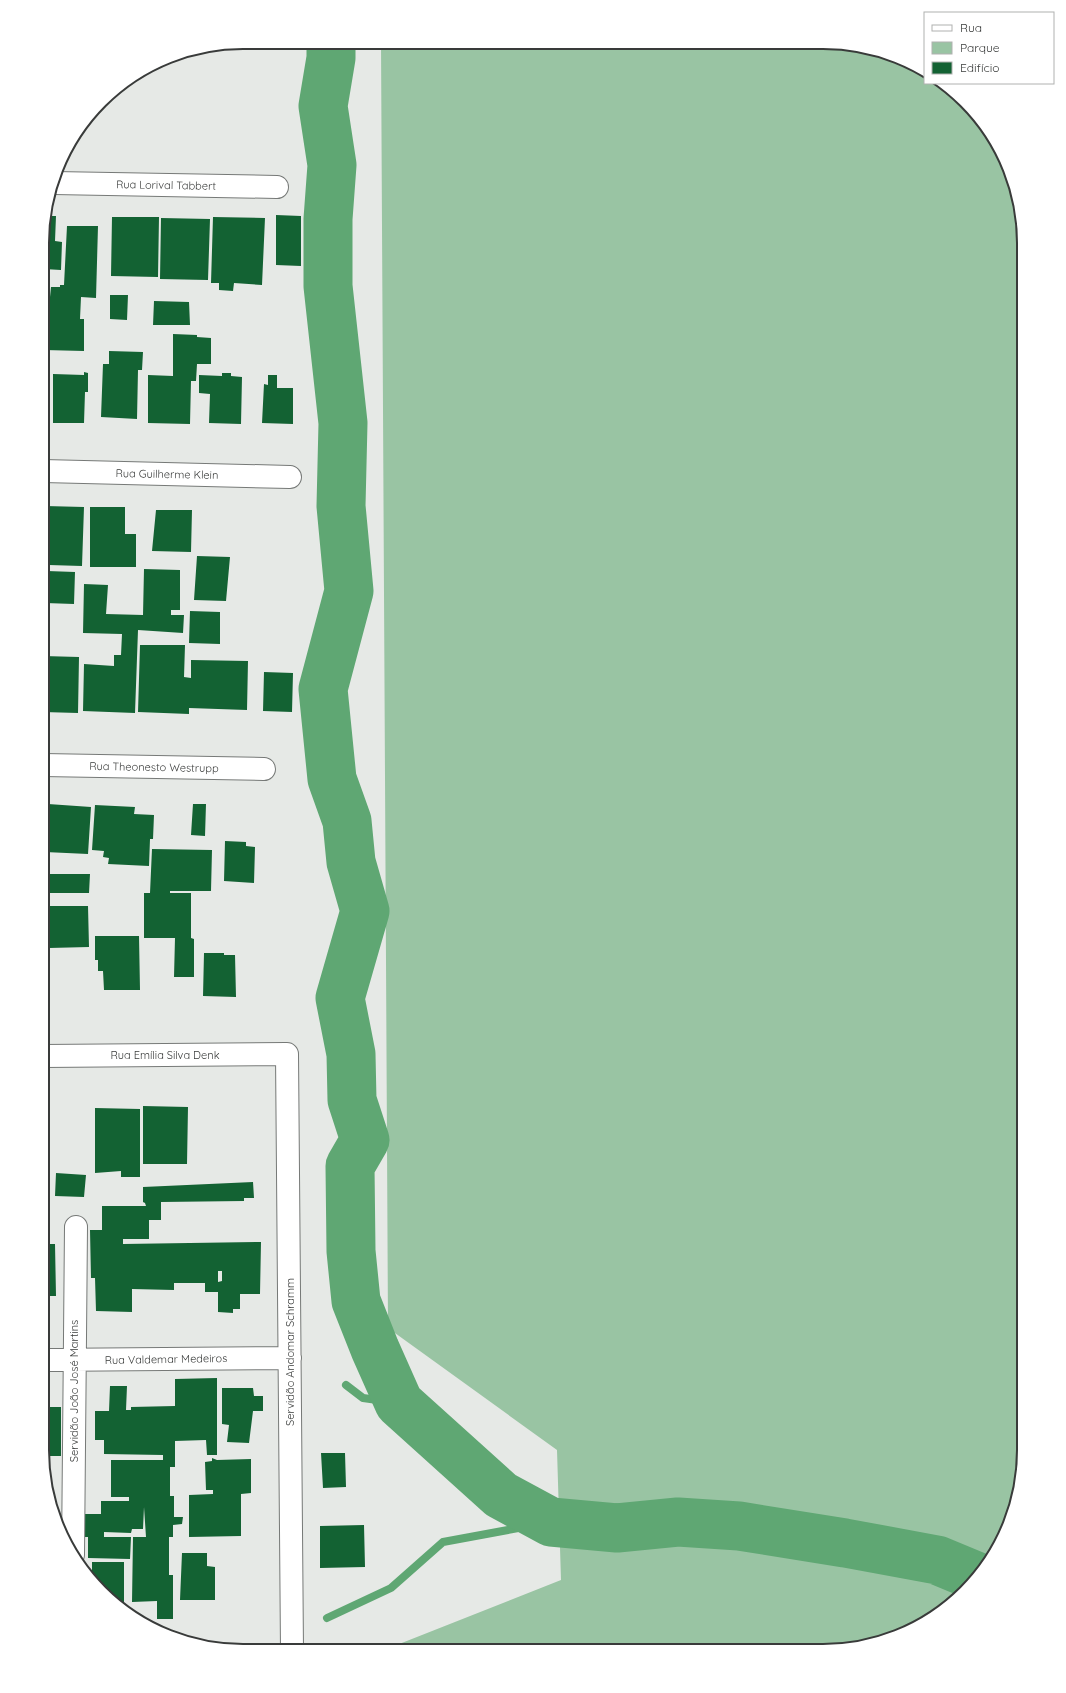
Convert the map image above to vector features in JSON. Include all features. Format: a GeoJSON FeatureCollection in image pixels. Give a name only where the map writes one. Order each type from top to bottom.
{"type":"FeatureCollection","features":[{"type":"Feature","properties":{"kind":"street","name":"Rua Lorival Tabbert"},"geometry":{"type":"LineString","coordinates":[[58,183],[277,187]]}},
{"type":"Feature","properties":{"kind":"street","name":"Rua Guilherme Klein"},"geometry":{"type":"LineString","coordinates":[[49,471],[290,477]]}},
{"type":"Feature","properties":{"kind":"street","name":"Rua Theonesto Westrupp"},"geometry":{"type":"LineString","coordinates":[[49,765],[264,769]]}},
{"type":"Feature","properties":{"kind":"street","name":"Rua Emília Silva Denk"},"geometry":{"type":"LineString","coordinates":[[49,1056],[287,1054]]}},
{"type":"Feature","properties":{"kind":"street","name":"Servidão Andomar Schramm"},"geometry":{"type":"LineString","coordinates":[[287,1054],[292,1644]]}},
{"type":"Feature","properties":{"kind":"street","name":"Servidão João José Martins"},"geometry":{"type":"LineString","coordinates":[[73,1544],[76,1227]]}},
{"type":"Feature","properties":{"kind":"street","name":"Rua Valdemar Medeiros"},"geometry":{"type":"LineString","coordinates":[[49,1360],[290,1358]]}},
{"type":"Feature","properties":{"kind":"green space"},"geometry":{"type":"Polygon","coordinates":[[[381,49],[836,49],[886,59],[924,78],[924,84],[934,84],[941,89],[969,115],[977,125],[997,157],[1007,180],[1017,230],[1017,1463],[1007,1513],[997,1536],[984,1558],[969,1578],[951,1596],[931,1611],[909,1624],[886,1634],[861,1640],[836,1644],[399,1644],[561,1580],[557,1450],[388,1328],[381,49]]]}},
{"type":"Feature","properties":{"kind":"building"},"geometry":{"type":"Polygon","coordinates":[[[276,215],[301,216],[301,266],[276,265],[276,215]]]}},
{"type":"Feature","properties":{"kind":"building"},"geometry":{"type":"Polygon","coordinates":[[[51,216],[56,216],[55,241],[62,242],[61,270],[49,269],[49,230],[51,216]]]}},
{"type":"Feature","properties":{"kind":"building"},"geometry":{"type":"Polygon","coordinates":[[[112,217],[159,217],[158,277],[111,276],[112,217]]]}},
{"type":"Feature","properties":{"kind":"building"},"geometry":{"type":"Polygon","coordinates":[[[213,217],[265,218],[262,285],[234,283],[233,291],[219,290],[219,283],[211,283],[213,217]]]}},
{"type":"Feature","properties":{"kind":"building"},"geometry":{"type":"Polygon","coordinates":[[[161,218],[210,219],[208,280],[160,279],[161,218]]]}},
{"type":"Feature","properties":{"kind":"building"},"geometry":{"type":"Polygon","coordinates":[[[67,226],[98,226],[96,298],[81,297],[80,319],[84,319],[84,351],[49,350],[49,297],[51,287],[60,287],[60,285],[64,285],[67,226]]]}},
{"type":"Feature","properties":{"kind":"building"},"geometry":{"type":"Polygon","coordinates":[[[110,295],[128,295],[127,320],[110,319],[110,295]]]}},
{"type":"Feature","properties":{"kind":"building"},"geometry":{"type":"Polygon","coordinates":[[[154,301],[189,302],[190,325],[153,325],[154,301]]]}},
{"type":"Feature","properties":{"kind":"building"},"geometry":{"type":"Polygon","coordinates":[[[173,334],[197,335],[197,337],[211,338],[211,364],[197,364],[196,381],[191,381],[190,424],[148,423],[148,375],[173,376],[173,334]]]}},
{"type":"Feature","properties":{"kind":"building"},"geometry":{"type":"Polygon","coordinates":[[[109,351],[143,352],[142,370],[138,370],[137,419],[101,417],[103,364],[109,364],[109,351]]]}},
{"type":"Feature","properties":{"kind":"building"},"geometry":{"type":"Polygon","coordinates":[[[84,372],[88,373],[88,392],[85,392],[84,423],[53,423],[53,374],[84,375],[84,372]]]}},
{"type":"Feature","properties":{"kind":"building"},"geometry":{"type":"Polygon","coordinates":[[[222,373],[231,373],[231,376],[242,377],[241,424],[209,423],[210,394],[199,393],[199,375],[222,376],[222,373]]]}},
{"type":"Feature","properties":{"kind":"building"},"geometry":{"type":"Polygon","coordinates":[[[268,375],[277,375],[277,388],[293,388],[293,424],[262,423],[264,384],[268,385],[268,375]]]}},
{"type":"Feature","properties":{"kind":"building"},"geometry":{"type":"Polygon","coordinates":[[[49,506],[84,507],[82,566],[49,565],[49,506]]]}},
{"type":"Feature","properties":{"kind":"building"},"geometry":{"type":"Polygon","coordinates":[[[90,507],[125,507],[125,534],[136,534],[136,567],[90,567],[90,507]]]}},
{"type":"Feature","properties":{"kind":"building"},"geometry":{"type":"Polygon","coordinates":[[[156,510],[192,510],[191,552],[152,551],[156,510]]]}},
{"type":"Feature","properties":{"kind":"building"},"geometry":{"type":"Polygon","coordinates":[[[197,556],[230,557],[226,601],[194,600],[197,556]]]}},
{"type":"Feature","properties":{"kind":"building"},"geometry":{"type":"Polygon","coordinates":[[[144,569],[180,570],[180,610],[171,610],[171,615],[184,615],[183,633],[138,630],[135,713],[83,711],[84,664],[114,666],[114,655],[121,655],[122,634],[83,633],[84,584],[108,585],[106,614],[143,615],[144,569]]]}},
{"type":"Feature","properties":{"kind":"building"},"geometry":{"type":"Polygon","coordinates":[[[49,571],[75,572],[74,604],[49,603],[49,571]]]}},
{"type":"Feature","properties":{"kind":"building"},"geometry":{"type":"Polygon","coordinates":[[[190,611],[220,612],[220,644],[189,643],[190,611]]]}},
{"type":"Feature","properties":{"kind":"building"},"geometry":{"type":"Polygon","coordinates":[[[140,645],[185,645],[184,677],[191,678],[191,660],[248,661],[247,710],[189,708],[189,714],[138,712],[140,645]]]}},
{"type":"Feature","properties":{"kind":"building"},"geometry":{"type":"Polygon","coordinates":[[[49,656],[79,657],[78,713],[49,712],[49,656]]]}},
{"type":"Feature","properties":{"kind":"building"},"geometry":{"type":"Polygon","coordinates":[[[264,672],[293,673],[292,712],[263,711],[264,672]]]}},
{"type":"Feature","properties":{"kind":"building"},"geometry":{"type":"Polygon","coordinates":[[[49,804],[91,807],[88,854],[49,852],[49,804]]]}},
{"type":"Feature","properties":{"kind":"building"},"geometry":{"type":"Polygon","coordinates":[[[193,804],[206,804],[205,836],[191,835],[193,804]]]}},
{"type":"Feature","properties":{"kind":"building"},"geometry":{"type":"Polygon","coordinates":[[[95,805],[135,807],[134,814],[154,815],[153,839],[150,839],[149,866],[108,864],[109,858],[103,857],[104,851],[92,850],[95,805]]]}},
{"type":"Feature","properties":{"kind":"building"},"geometry":{"type":"Polygon","coordinates":[[[225,841],[246,842],[246,846],[255,847],[254,883],[224,881],[225,841]]]}},
{"type":"Feature","properties":{"kind":"building"},"geometry":{"type":"Polygon","coordinates":[[[152,849],[212,850],[211,891],[170,891],[170,893],[191,893],[191,938],[194,939],[194,977],[174,977],[175,938],[144,938],[144,893],[150,893],[152,849]]]}},
{"type":"Feature","properties":{"kind":"building"},"geometry":{"type":"Polygon","coordinates":[[[49,874],[90,874],[89,893],[49,893],[49,874]]]}},
{"type":"Feature","properties":{"kind":"building"},"geometry":{"type":"Polygon","coordinates":[[[49,906],[88,906],[89,947],[49,948],[49,906]]]}},
{"type":"Feature","properties":{"kind":"building"},"geometry":{"type":"Polygon","coordinates":[[[95,936],[139,936],[140,990],[104,990],[103,971],[98,971],[98,960],[95,960],[95,936]]]}},
{"type":"Feature","properties":{"kind":"building"},"geometry":{"type":"Polygon","coordinates":[[[204,953],[224,953],[224,955],[235,955],[236,997],[203,996],[204,953]]]}},
{"type":"Feature","properties":{"kind":"building"},"geometry":{"type":"Polygon","coordinates":[[[143,1106],[188,1107],[187,1164],[143,1164],[143,1106]]]}},
{"type":"Feature","properties":{"kind":"building"},"geometry":{"type":"Polygon","coordinates":[[[95,1108],[140,1109],[140,1177],[121,1177],[121,1171],[95,1173],[95,1108]]]}},
{"type":"Feature","properties":{"kind":"building"},"geometry":{"type":"Polygon","coordinates":[[[56,1173],[86,1175],[84,1197],[55,1196],[56,1173]]]}},
{"type":"Feature","properties":{"kind":"building"},"geometry":{"type":"Polygon","coordinates":[[[253,1182],[254,1198],[244,1198],[244,1201],[161,1202],[161,1220],[149,1220],[149,1239],[123,1239],[123,1244],[261,1242],[260,1294],[240,1294],[240,1309],[233,1309],[233,1313],[218,1312],[218,1292],[205,1292],[205,1283],[174,1283],[174,1290],[132,1289],[132,1312],[96,1311],[95,1278],[91,1278],[90,1230],[102,1230],[102,1206],[146,1206],[143,1202],[143,1187],[253,1182]],[[218,1271],[218,1282],[222,1281],[222,1271],[218,1271]]]}},
{"type":"Feature","properties":{"kind":"building"},"geometry":{"type":"Polygon","coordinates":[[[49,1244],[55,1244],[56,1296],[49,1296],[49,1244]]]}},
{"type":"Feature","properties":{"kind":"building"},"geometry":{"type":"Polygon","coordinates":[[[217,1378],[217,1455],[207,1455],[206,1440],[175,1441],[175,1467],[170,1467],[170,1496],[174,1496],[174,1517],[183,1517],[182,1524],[173,1525],[173,1537],[169,1537],[169,1575],[173,1575],[173,1619],[157,1619],[157,1601],[132,1602],[133,1537],[146,1537],[144,1507],[143,1529],[132,1529],[131,1533],[104,1532],[104,1537],[131,1537],[130,1559],[88,1558],[88,1537],[85,1537],[85,1514],[101,1514],[101,1501],[129,1501],[129,1497],[111,1497],[111,1460],[163,1460],[163,1455],[104,1454],[104,1440],[95,1440],[95,1411],[109,1411],[110,1386],[127,1386],[126,1410],[131,1410],[131,1407],[175,1406],[175,1379],[217,1378]]]}},
{"type":"Feature","properties":{"kind":"building"},"geometry":{"type":"Polygon","coordinates":[[[222,1388],[253,1388],[254,1396],[263,1396],[263,1411],[253,1411],[249,1443],[227,1442],[229,1425],[222,1424],[222,1388]]]}},
{"type":"Feature","properties":{"kind":"building"},"geometry":{"type":"Polygon","coordinates":[[[49,1407],[61,1407],[61,1456],[49,1456],[49,1407]]]}},
{"type":"Feature","properties":{"kind":"building"},"geometry":{"type":"Polygon","coordinates":[[[321,1453],[345,1453],[346,1487],[323,1488],[321,1453]]]}},
{"type":"Feature","properties":{"kind":"building"},"geometry":{"type":"Polygon","coordinates":[[[212,1458],[217,1460],[251,1459],[251,1493],[241,1494],[241,1536],[189,1537],[189,1495],[213,1494],[213,1490],[206,1490],[205,1462],[212,1461],[212,1458]]]}},
{"type":"Feature","properties":{"kind":"building"},"geometry":{"type":"Polygon","coordinates":[[[364,1525],[365,1567],[320,1568],[320,1526],[364,1525]]]}},
{"type":"Feature","properties":{"kind":"building"},"geometry":{"type":"Polygon","coordinates":[[[182,1553],[207,1553],[207,1566],[215,1567],[215,1600],[180,1600],[182,1553]]]}},
{"type":"Feature","properties":{"kind":"building"},"geometry":{"type":"Polygon","coordinates":[[[92,1562],[124,1562],[124,1602],[115,1596],[92,1572],[92,1562]]]}},
{"type":"Feature","properties":{"kind":"waterway"},"geometry":{"type":"LineString","coordinates":[[331,49],[331,58],[323,106],[332,165],[328,219],[328,286],[343,423],[341,506],[349,591],[323,689],[332,779],[347,821],[351,862],[365,911],[340,998],[351,1054],[352,1100],[365,1140],[350,1166],[351,1251],[356,1301],[375,1349],[399,1403],[501,1495],[551,1522],[617,1528],[678,1522],[739,1526],[937,1560],[972,1574]]}},
{"type":"Feature","properties":{"kind":"waterway"},"geometry":{"type":"LineString","coordinates":[[346,1385],[363,1398],[399,1403]]}},
{"type":"Feature","properties":{"kind":"waterway"},"geometry":{"type":"LineString","coordinates":[[327,1618],[391,1588],[443,1542],[551,1522]]}}]}
